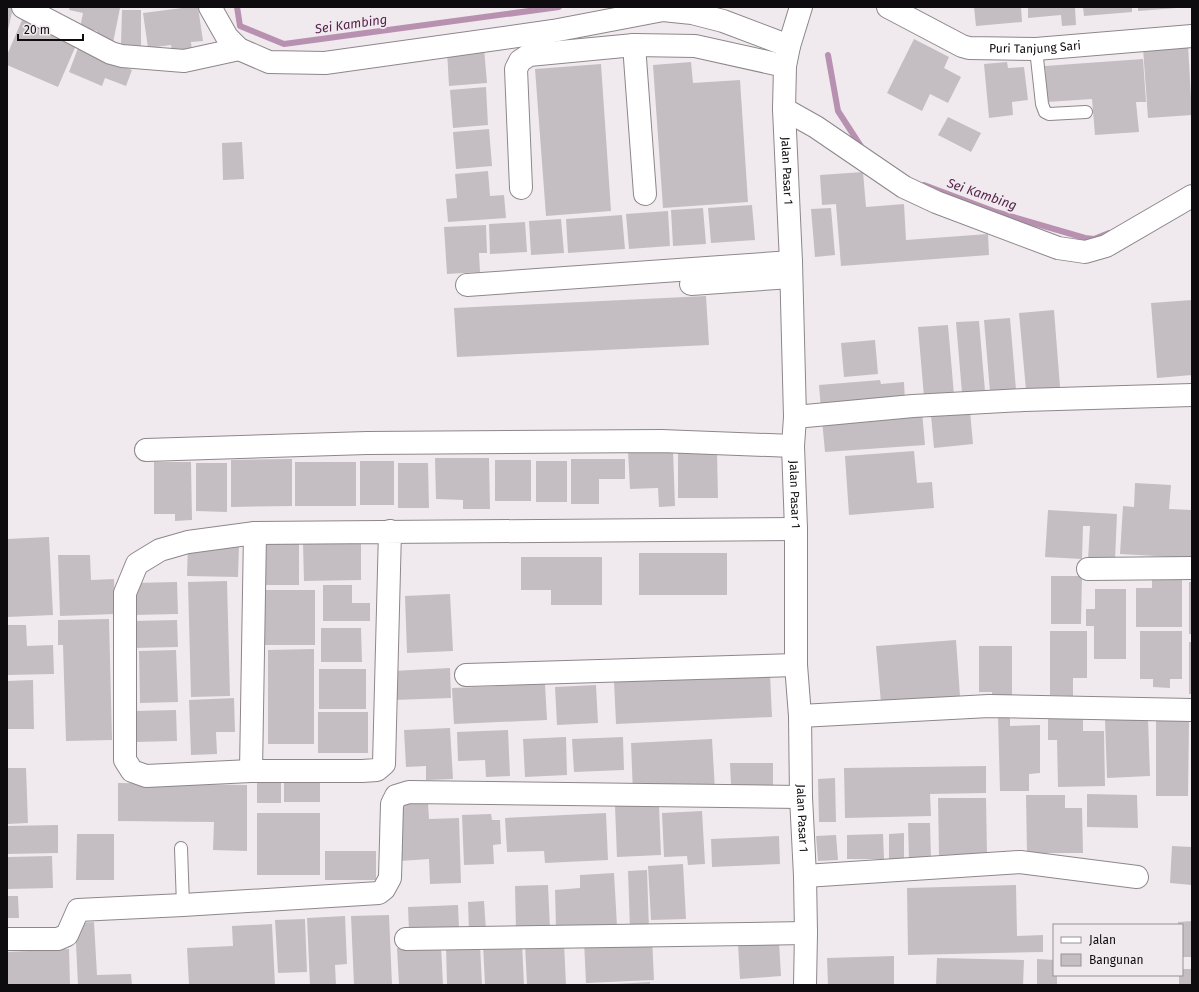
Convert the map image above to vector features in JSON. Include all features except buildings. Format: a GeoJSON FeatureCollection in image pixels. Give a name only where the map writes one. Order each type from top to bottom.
{"type":"FeatureCollection","features":[{"type":"Feature","properties":{"kind":"street"},"geometry":{"type":"LineString","coordinates":[[23,7],[111,53],[122,56],[184,61],[239,49]]}},
{"type":"Feature","properties":{"kind":"street"},"geometry":{"type":"LineString","coordinates":[[210,7],[227,37],[239,49],[269,62],[325,63],[553,31],[663,10],[692,13],[723,21],[789,49]]}},
{"type":"Feature","properties":{"kind":"street","name":"Puri Tanjung Sari"},"geometry":{"type":"LineString","coordinates":[[888,7],[962,46],[969,48],[1036,49],[1192,36]]}},
{"type":"Feature","properties":{"kind":"street","name":"Jalan Pasar 1"},"geometry":{"type":"LineString","coordinates":[[801,8],[789,49],[784,109],[791,270],[795,417],[793,446],[796,530],[796,665],[800,716],[801,797],[805,876],[805,985]]}},
{"type":"Feature","properties":{"kind":"street"},"geometry":{"type":"LineString","coordinates":[[521,188],[516,69],[520,61],[529,55],[634,45],[789,49]]}},
{"type":"Feature","properties":{"kind":"street"},"geometry":{"type":"LineString","coordinates":[[634,45],[645,194]]}},
{"type":"Feature","properties":{"kind":"street"},"geometry":{"type":"LineString","coordinates":[[784,109],[816,127],[904,186],[936,202],[1058,248],[1085,252],[1106,246],[1192,196]]}},
{"type":"Feature","properties":{"kind":"street"},"geometry":{"type":"LineString","coordinates":[[468,291],[791,270]]}},
{"type":"Feature","properties":{"kind":"street"},"geometry":{"type":"LineString","coordinates":[[795,417],[913,406],[1024,400],[1192,395]]}},
{"type":"Feature","properties":{"kind":"street"},"geometry":{"type":"LineString","coordinates":[[146,450],[367,443],[661,441],[793,446]]}},
{"type":"Feature","properties":{"kind":"street"},"geometry":{"type":"LineString","coordinates":[[390,531],[384,764],[377,770],[362,771],[251,771],[146,776],[132,771],[125,760],[125,593],[137,564],[160,550],[188,542],[255,533],[390,531],[796,530]]}},
{"type":"Feature","properties":{"kind":"street"},"geometry":{"type":"LineString","coordinates":[[251,771],[255,533]]}},
{"type":"Feature","properties":{"kind":"street"},"geometry":{"type":"LineString","coordinates":[[1088,569],[1192,568]]}},
{"type":"Feature","properties":{"kind":"street"},"geometry":{"type":"LineString","coordinates":[[466,675],[796,665]]}},
{"type":"Feature","properties":{"kind":"street"},"geometry":{"type":"LineString","coordinates":[[800,716],[989,706],[1192,710]]}},
{"type":"Feature","properties":{"kind":"street"},"geometry":{"type":"LineString","coordinates":[[7,939],[58,939],[67,935],[78,910],[379,893],[384,889],[390,878],[392,804],[396,796],[409,792],[801,797]]}},
{"type":"Feature","properties":{"kind":"street"},"geometry":{"type":"LineString","coordinates":[[805,876],[1020,862],[1137,877]]}},
{"type":"Feature","properties":{"kind":"street"},"geometry":{"type":"LineString","coordinates":[[406,940],[806,933]]}},
{"type":"Feature","properties":{"kind":"lane"},"geometry":{"type":"LineString","coordinates":[[1036,49],[1042,104],[1045,112],[1049,114],[1086,112]]}},
{"type":"Feature","properties":{"kind":"lane"},"geometry":{"type":"LineString","coordinates":[[180,848],[183,905]]}},
{"type":"Feature","properties":{"kind":"waterway","name":"Sei Kambing"},"geometry":{"type":"LineString","coordinates":[[237,7],[240,26],[284,44],[559,7]]}},
{"type":"Feature","properties":{"kind":"waterway","name":"Sei Kambing"},"geometry":{"type":"LineString","coordinates":[[828,55],[838,111],[862,148]]}},
{"type":"Feature","properties":{"kind":"waterway","name":"Sei Kambing"},"geometry":{"type":"LineString","coordinates":[[924,185],[996,212],[1085,238],[1094,239],[1109,233]]}}]}
